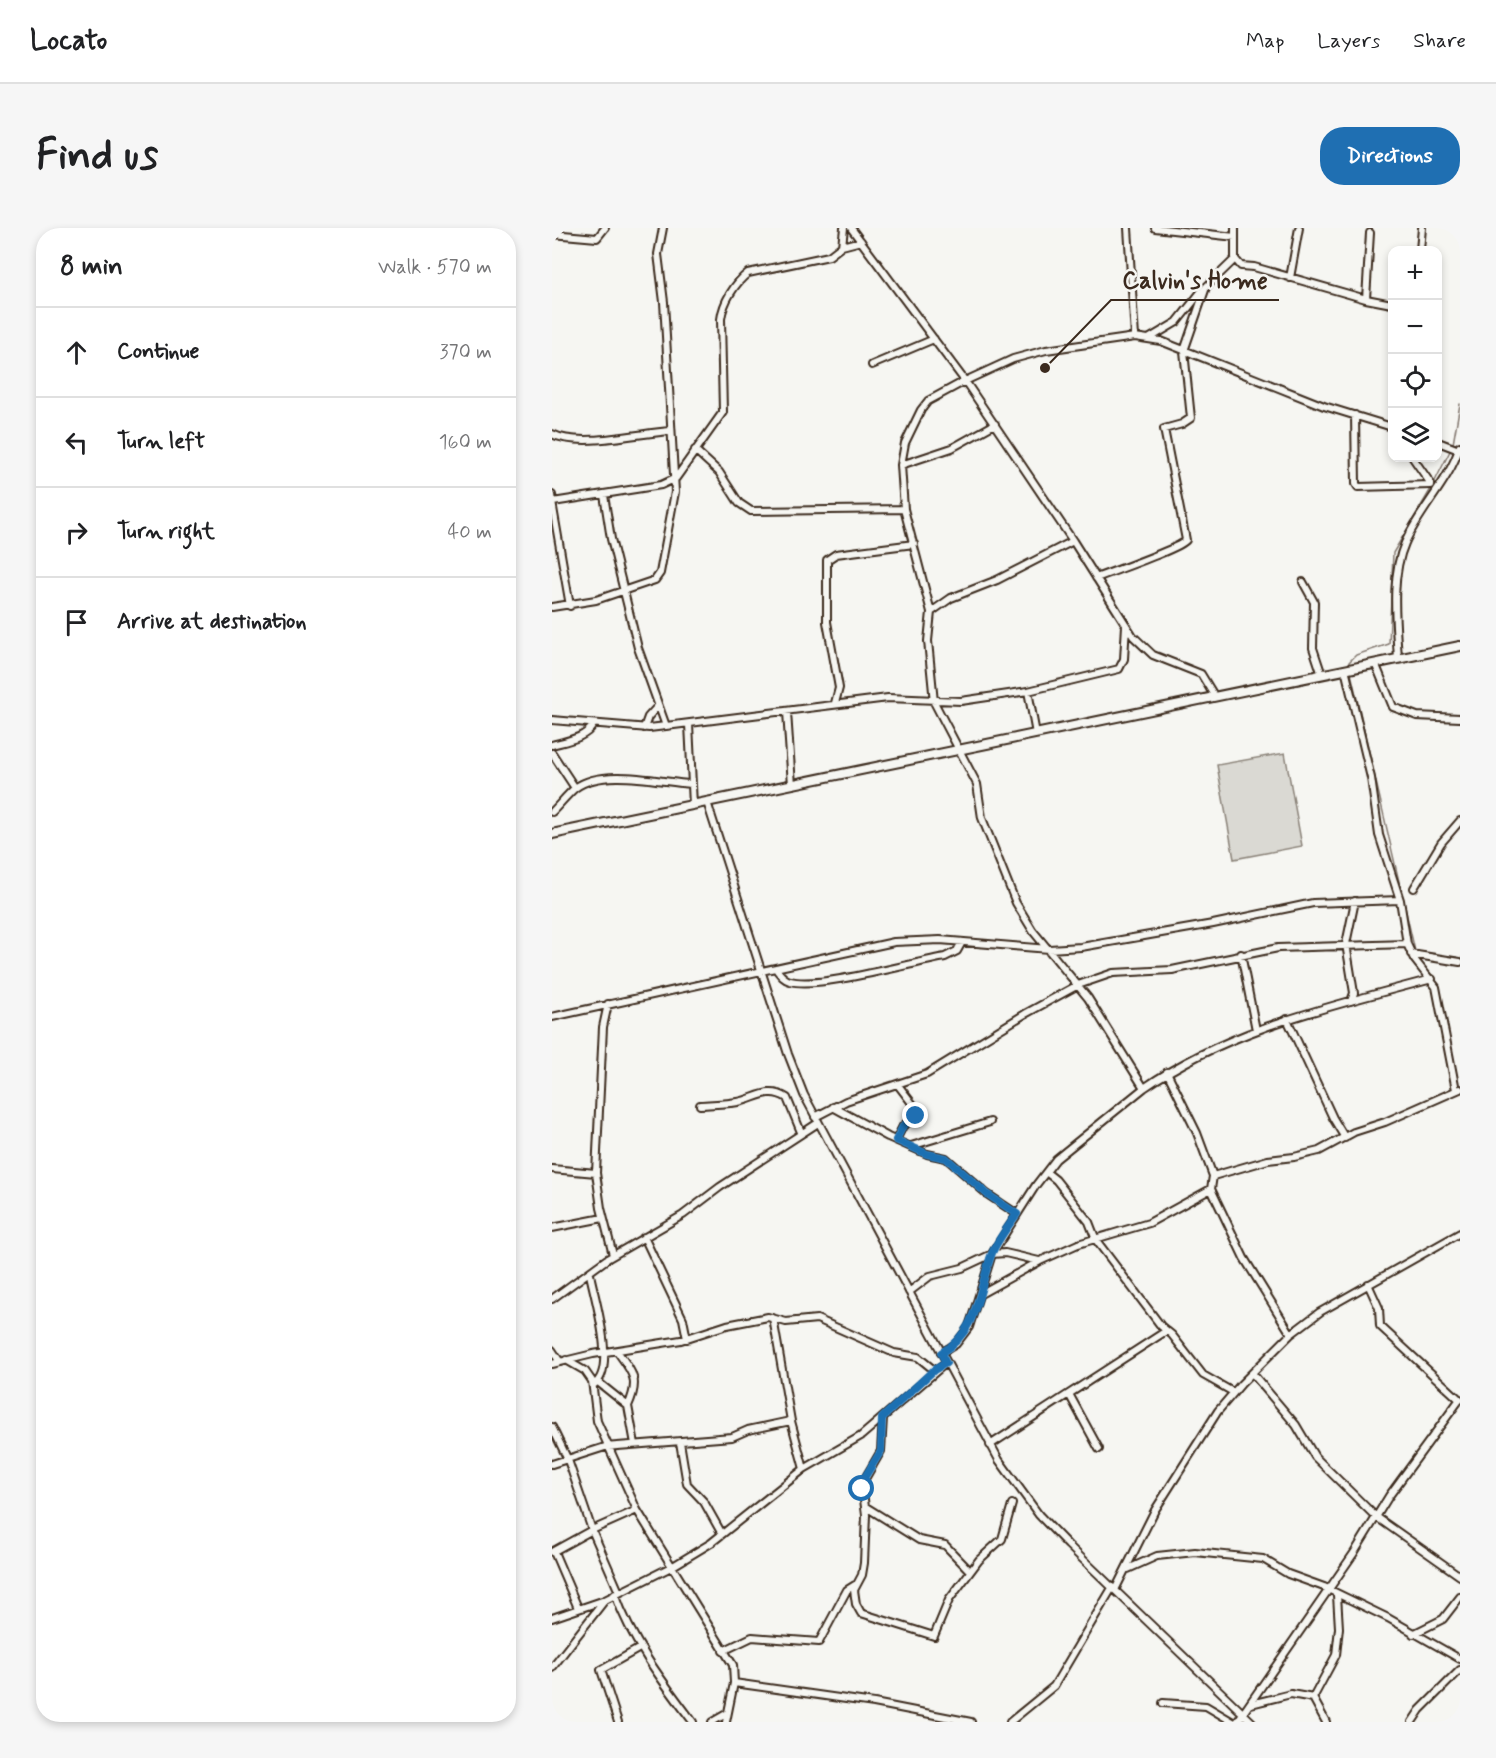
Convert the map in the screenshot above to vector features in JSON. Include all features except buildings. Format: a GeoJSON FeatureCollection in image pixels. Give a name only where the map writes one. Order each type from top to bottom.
{"type":"FeatureCollection","features":[{"type":"Feature","properties":{"kind":"main road"},"geometry":{"type":"LineString","coordinates":[[552,834],[1460,646]]}},
{"type":"Feature","properties":{"kind":"street"},"geometry":{"type":"LineString","coordinates":[[552,234],[597,238],[605,228]]}},
{"type":"Feature","properties":{"kind":"street"},"geometry":{"type":"LineString","coordinates":[[552,607],[570,606],[658,578],[671,519],[674,480],[666,328],[658,255],[663,228]]}},
{"type":"Feature","properties":{"kind":"street"},"geometry":{"type":"LineString","coordinates":[[842,246],[844,228]]}},
{"type":"Feature","properties":{"kind":"street"},"geometry":{"type":"LineString","coordinates":[[850,228],[995,424],[1126,625],[1147,651],[1204,676],[1215,697]]}},
{"type":"Feature","properties":{"kind":"street"},"geometry":{"type":"LineString","coordinates":[[1128,228],[1135,337]]}},
{"type":"Feature","properties":{"kind":"street"},"geometry":{"type":"LineString","coordinates":[[1155,228],[1234,237]]}},
{"type":"Feature","properties":{"kind":"street"},"geometry":{"type":"LineString","coordinates":[[1235,228],[1235,258],[1241,266],[1254,267],[1388,303]]}},
{"type":"Feature","properties":{"kind":"street"},"geometry":{"type":"LineString","coordinates":[[1290,278],[1299,228]]}},
{"type":"Feature","properties":{"kind":"street"},"geometry":{"type":"LineString","coordinates":[[1420,246],[1422,228]]}},
{"type":"Feature","properties":{"kind":"street"},"geometry":{"type":"LineString","coordinates":[[1366,299],[1370,233]]}},
{"type":"Feature","properties":{"kind":"street"},"geometry":{"type":"LineString","coordinates":[[552,502],[661,485],[674,480],[723,412],[722,310],[738,282],[748,273],[829,256],[842,246],[861,240]]}},
{"type":"Feature","properties":{"kind":"street"},"geometry":{"type":"LineString","coordinates":[[1149,338],[1174,325],[1206,287],[1235,258]]}},
{"type":"Feature","properties":{"kind":"street"},"geometry":{"type":"LineString","coordinates":[[1096,579],[1132,562],[1177,549],[1186,540],[1164,429],[1187,422],[1192,414],[1184,351],[1206,287]]}},
{"type":"Feature","properties":{"kind":"street"},"geometry":{"type":"LineString","coordinates":[[1144,1089],[1097,1011],[1033,931],[1016,903],[982,818],[978,787],[961,749],[932,698],[928,641],[931,612],[904,509],[901,465],[905,443],[921,410],[928,401],[965,381],[1013,359],[1046,350],[1135,337],[1149,338],[1388,426]]}},
{"type":"Feature","properties":{"kind":"street"},"geometry":{"type":"LineString","coordinates":[[872,365],[934,339]]}},
{"type":"Feature","properties":{"kind":"street"},"geometry":{"type":"LineString","coordinates":[[1355,415],[1356,484],[1358,487],[1406,483],[1431,485]]}},
{"type":"Feature","properties":{"kind":"street"},"geometry":{"type":"LineString","coordinates":[[901,465],[916,458],[952,448],[995,424]]}},
{"type":"Feature","properties":{"kind":"street"},"geometry":{"type":"LineString","coordinates":[[552,434],[559,438],[585,439],[670,431]]}},
{"type":"Feature","properties":{"kind":"street"},"geometry":{"type":"LineString","coordinates":[[1398,659],[1396,606],[1400,559],[1408,536],[1438,491],[1459,452],[1442,444]]}},
{"type":"Feature","properties":{"kind":"street"},"geometry":{"type":"LineString","coordinates":[[696,450],[719,472],[739,503],[751,511],[904,509]]}},
{"type":"Feature","properties":{"kind":"street"},"geometry":{"type":"LineString","coordinates":[[1416,462],[1431,485],[1438,491]]}},
{"type":"Feature","properties":{"kind":"street"},"geometry":{"type":"LineString","coordinates":[[552,495],[570,606]]}},
{"type":"Feature","properties":{"kind":"street"},"geometry":{"type":"LineString","coordinates":[[604,495],[611,539],[642,663],[666,726]]}},
{"type":"Feature","properties":{"kind":"street"},"geometry":{"type":"LineString","coordinates":[[931,612],[951,598],[1003,577],[1073,541]]}},
{"type":"Feature","properties":{"kind":"street"},"geometry":{"type":"LineString","coordinates":[[835,703],[839,688],[827,622],[827,560],[836,554],[914,544]]}},
{"type":"Feature","properties":{"kind":"street"},"geometry":{"type":"LineString","coordinates":[[1303,582],[1314,602],[1313,648],[1322,675]]}},
{"type":"Feature","properties":{"kind":"street"},"geometry":{"type":"LineString","coordinates":[[552,720],[644,728],[787,712],[835,703],[888,698],[932,698],[961,701],[1028,691],[1119,669],[1124,659],[1126,625]]}},
{"type":"Feature","properties":{"kind":"street"},"geometry":{"type":"LineString","coordinates":[[1375,663],[1394,707],[1417,716],[1460,718]]}},
{"type":"Feature","properties":{"kind":"street"},"geometry":{"type":"LineString","coordinates":[[1213,1176],[1268,1160],[1308,1154],[1458,1090],[1436,987],[1411,954],[1407,944],[1400,900],[1380,836],[1371,778],[1345,669]]}},
{"type":"Feature","properties":{"kind":"street"},"geometry":{"type":"LineString","coordinates":[[1028,691],[1036,734]]}},
{"type":"Feature","properties":{"kind":"street"},"geometry":{"type":"LineString","coordinates":[[644,728],[648,717],[658,706]]}},
{"type":"Feature","properties":{"kind":"street"},"geometry":{"type":"LineString","coordinates":[[787,712],[792,785]]}},
{"type":"Feature","properties":{"kind":"street"},"geometry":{"type":"LineString","coordinates":[[552,745],[590,731],[593,724]]}},
{"type":"Feature","properties":{"kind":"street"},"geometry":{"type":"LineString","coordinates":[[689,724],[693,805]]}},
{"type":"Feature","properties":{"kind":"street"},"geometry":{"type":"LineString","coordinates":[[552,753],[575,788]]}},
{"type":"Feature","properties":{"kind":"street"},"geometry":{"type":"LineString","coordinates":[[552,812],[575,788],[595,780],[659,779],[691,784]]}},
{"type":"Feature","properties":{"kind":"street"},"geometry":{"type":"LineString","coordinates":[[708,802],[788,1054],[816,1120],[990,1445],[1015,1484],[1039,1515],[1252,1722]]}},
{"type":"Feature","properties":{"kind":"street"},"geometry":{"type":"LineString","coordinates":[[1414,888],[1436,851],[1460,821]]}},
{"type":"Feature","properties":{"kind":"street"},"geometry":{"type":"LineString","coordinates":[[552,1017],[894,942],[962,942],[1049,949],[1178,930],[1313,903],[1400,900]]}},
{"type":"Feature","properties":{"kind":"street"},"geometry":{"type":"LineString","coordinates":[[1351,1001],[1354,993],[1346,944],[1355,901]]}},
{"type":"Feature","properties":{"kind":"street"},"geometry":{"type":"LineString","coordinates":[[776,969],[784,978],[794,982],[846,977],[945,957],[957,951],[962,942]]}},
{"type":"Feature","properties":{"kind":"street"},"geometry":{"type":"LineString","coordinates":[[552,1299],[590,1274],[613,1255],[683,1215],[833,1107],[927,1074],[1025,1014],[1078,985],[1125,970],[1172,970],[1241,954],[1346,944],[1407,944]]}},
{"type":"Feature","properties":{"kind":"street"},"geometry":{"type":"LineString","coordinates":[[1241,954],[1256,1030]]}},
{"type":"Feature","properties":{"kind":"street"},"geometry":{"type":"LineString","coordinates":[[1411,954],[1460,962]]}},
{"type":"Feature","properties":{"kind":"street"},"geometry":{"type":"LineString","coordinates":[[941,1353],[963,1336],[981,1293],[992,1254],[1046,1172],[1056,1159],[1089,1135],[1103,1119],[1167,1072],[1222,1043],[1287,1019],[1432,979]]}},
{"type":"Feature","properties":{"kind":"street"},"geometry":{"type":"LineString","coordinates":[[608,1004],[603,1037],[596,1173],[603,1218],[613,1255]]}},
{"type":"Feature","properties":{"kind":"street"},"geometry":{"type":"LineString","coordinates":[[1287,1019],[1333,1118],[1345,1137]]}},
{"type":"Feature","properties":{"kind":"street"},"geometry":{"type":"LineString","coordinates":[[1167,1072],[1197,1134],[1213,1176],[1211,1189],[1244,1258],[1291,1334]]}},
{"type":"Feature","properties":{"kind":"street"},"geometry":{"type":"LineString","coordinates":[[896,1140],[903,1126],[916,1116],[918,1111],[898,1084]]}},
{"type":"Feature","properties":{"kind":"street"},"geometry":{"type":"LineString","coordinates":[[700,1105],[738,1102],[764,1092],[774,1092],[787,1098],[801,1132]]}},
{"type":"Feature","properties":{"kind":"street"},"geometry":{"type":"LineString","coordinates":[[833,1107],[927,1154],[946,1158],[987,1194],[1017,1214]]}},
{"type":"Feature","properties":{"kind":"street"},"geometry":{"type":"LineString","coordinates":[[911,1146],[990,1122]]}},
{"type":"Feature","properties":{"kind":"street"},"geometry":{"type":"LineString","coordinates":[[552,1169],[596,1173]]}},
{"type":"Feature","properties":{"kind":"street"},"geometry":{"type":"LineString","coordinates":[[1046,1172],[1056,1180],[1089,1222],[1096,1240],[1203,1375],[1233,1392]]}},
{"type":"Feature","properties":{"kind":"street"},"geometry":{"type":"LineString","coordinates":[[981,1293],[1040,1261],[1078,1244],[1149,1223],[1211,1189]]}},
{"type":"Feature","properties":{"kind":"street"},"geometry":{"type":"LineString","coordinates":[[552,1228],[603,1218]]}},
{"type":"Feature","properties":{"kind":"street"},"geometry":{"type":"LineString","coordinates":[[1010,1722],[1054,1686],[1128,1569],[1155,1510],[1233,1392],[1291,1334],[1320,1312],[1460,1233]]}},
{"type":"Feature","properties":{"kind":"street"},"geometry":{"type":"LineString","coordinates":[[644,1237],[683,1320],[687,1338]]}},
{"type":"Feature","properties":{"kind":"street"},"geometry":{"type":"LineString","coordinates":[[909,1292],[930,1276],[962,1268],[992,1254],[1005,1253],[1040,1261]]}},
{"type":"Feature","properties":{"kind":"street"},"geometry":{"type":"LineString","coordinates":[[590,1274],[605,1364],[596,1384],[594,1413],[637,1510],[723,1651],[734,1665],[734,1683],[726,1722]]}},
{"type":"Feature","properties":{"kind":"street"},"geometry":{"type":"LineString","coordinates":[[1163,1703],[1206,1706],[1235,1722],[1244,1713],[1354,1553],[1375,1516],[1460,1400],[1380,1326],[1380,1308],[1368,1284]]}},
{"type":"Feature","properties":{"kind":"street"},"geometry":{"type":"LineString","coordinates":[[773,1318],[790,1421],[804,1469]]}},
{"type":"Feature","properties":{"kind":"street"},"geometry":{"type":"LineString","coordinates":[[552,1364],[687,1338],[727,1325],[773,1318],[786,1322],[817,1319],[894,1353],[918,1357],[934,1370]]}},
{"type":"Feature","properties":{"kind":"street"},"geometry":{"type":"LineString","coordinates":[[990,1445],[1166,1331]]}},
{"type":"Feature","properties":{"kind":"street"},"geometry":{"type":"LineString","coordinates":[[552,1350],[563,1361],[585,1371],[596,1384],[627,1406]]}},
{"type":"Feature","properties":{"kind":"street"},"geometry":{"type":"LineString","coordinates":[[617,1351],[632,1371],[635,1381],[634,1392],[627,1406],[635,1444]]}},
{"type":"Feature","properties":{"kind":"street"},"geometry":{"type":"LineString","coordinates":[[552,1618],[605,1600],[673,1566],[722,1534],[804,1469],[838,1451],[882,1418],[934,1370],[946,1363]]}},
{"type":"Feature","properties":{"kind":"street"},"geometry":{"type":"LineString","coordinates":[[1252,1373],[1296,1425],[1315,1457],[1375,1516],[1460,1575]]}},
{"type":"Feature","properties":{"kind":"street"},"geometry":{"type":"LineString","coordinates":[[1069,1394],[1099,1449]]}},
{"type":"Feature","properties":{"kind":"street"},"geometry":{"type":"LineString","coordinates":[[723,1651],[752,1637],[778,1637],[818,1643],[847,1590],[855,1585],[863,1571],[866,1507],[862,1484],[881,1451],[882,1418]]}},
{"type":"Feature","properties":{"kind":"street"},"geometry":{"type":"LineString","coordinates":[[552,1464],[609,1446],[732,1437],[748,1430],[790,1421]]}},
{"type":"Feature","properties":{"kind":"street"},"geometry":{"type":"LineString","coordinates":[[552,1427],[568,1460],[592,1530],[640,1648],[693,1722]]}},
{"type":"Feature","properties":{"kind":"street"},"geometry":{"type":"LineString","coordinates":[[680,1442],[687,1484],[704,1502],[722,1534]]}},
{"type":"Feature","properties":{"kind":"street"},"geometry":{"type":"LineString","coordinates":[[855,1585],[855,1604],[861,1613],[932,1636],[937,1633],[949,1600],[970,1571],[1002,1539],[1012,1504]]}},
{"type":"Feature","properties":{"kind":"street"},"geometry":{"type":"LineString","coordinates":[[866,1507],[919,1540],[945,1545],[970,1571]]}},
{"type":"Feature","properties":{"kind":"street"},"geometry":{"type":"LineString","coordinates":[[578,1608],[553,1552],[592,1530],[637,1510]]}},
{"type":"Feature","properties":{"kind":"street"},"geometry":{"type":"LineString","coordinates":[[1128,1569],[1157,1556],[1199,1552],[1263,1559],[1288,1574],[1375,1612],[1460,1659]]}},
{"type":"Feature","properties":{"kind":"street"},"geometry":{"type":"LineString","coordinates":[[1313,1698],[1336,1655],[1340,1628],[1337,1595]]}},
{"type":"Feature","properties":{"kind":"street"},"geometry":{"type":"LineString","coordinates":[[1413,1634],[1443,1619],[1460,1597]]}},
{"type":"Feature","properties":{"kind":"street"},"geometry":{"type":"LineString","coordinates":[[552,1668],[605,1600]]}},
{"type":"Feature","properties":{"kind":"street"},"geometry":{"type":"LineString","coordinates":[[618,1722],[600,1670],[640,1648]]}},
{"type":"Feature","properties":{"kind":"street"},"geometry":{"type":"LineString","coordinates":[[1412,1722],[1420,1710],[1460,1670]]}},
{"type":"Feature","properties":{"kind":"street"},"geometry":{"type":"LineString","coordinates":[[734,1683],[874,1703],[971,1722]]}},
{"type":"Feature","properties":{"kind":"street"},"geometry":{"type":"LineString","coordinates":[[1251,1704],[1291,1694],[1313,1698]]}},
{"type":"Feature","properties":{"kind":"street"},"geometry":{"type":"LineString","coordinates":[[1313,1698],[1326,1722]]}},
{"type":"Feature","properties":{"kind":"street"},"geometry":{"type":"LineString","coordinates":[[712,1722],[726,1714]]}},
{"type":"Feature","properties":{"kind":"shaded area"},"geometry":{"type":"Polygon","coordinates":[[[1285,753],[1302,846],[1234,859],[1217,765],[1285,753]]]}},
{"type":"Feature","properties":{"kind":"waterway"},"geometry":{"type":"LineString","coordinates":[[1453,444],[1460,404]]}},
{"type":"Feature","properties":{"kind":"waterway"},"geometry":{"type":"LineString","coordinates":[[1433,485],[1451,449]]}},
{"type":"Feature","properties":{"kind":"waterway"},"geometry":{"type":"LineString","coordinates":[[1349,665],[1356,655],[1389,644],[1393,553],[1431,489]]}},
{"type":"Feature","properties":{"kind":"waterway"},"geometry":{"type":"LineString","coordinates":[[1351,673],[1415,951],[1460,958]]}},
{"type":"Feature","properties":{"kind":"place","name":"Calvin's Home"},"geometry":{"type":"Point","coordinates":[1045,368]}},
{"type":"Feature","properties":{"kind":"route"},"geometry":{"type":"LineString","coordinates":[[862,1489],[863,1480],[881,1451],[882,1418],[934,1370],[946,1363],[941,1353],[956,1344],[969,1327],[992,1254],[1017,1214],[987,1194],[958,1166],[946,1158],[927,1154],[896,1140],[903,1126],[916,1116]]}}]}
